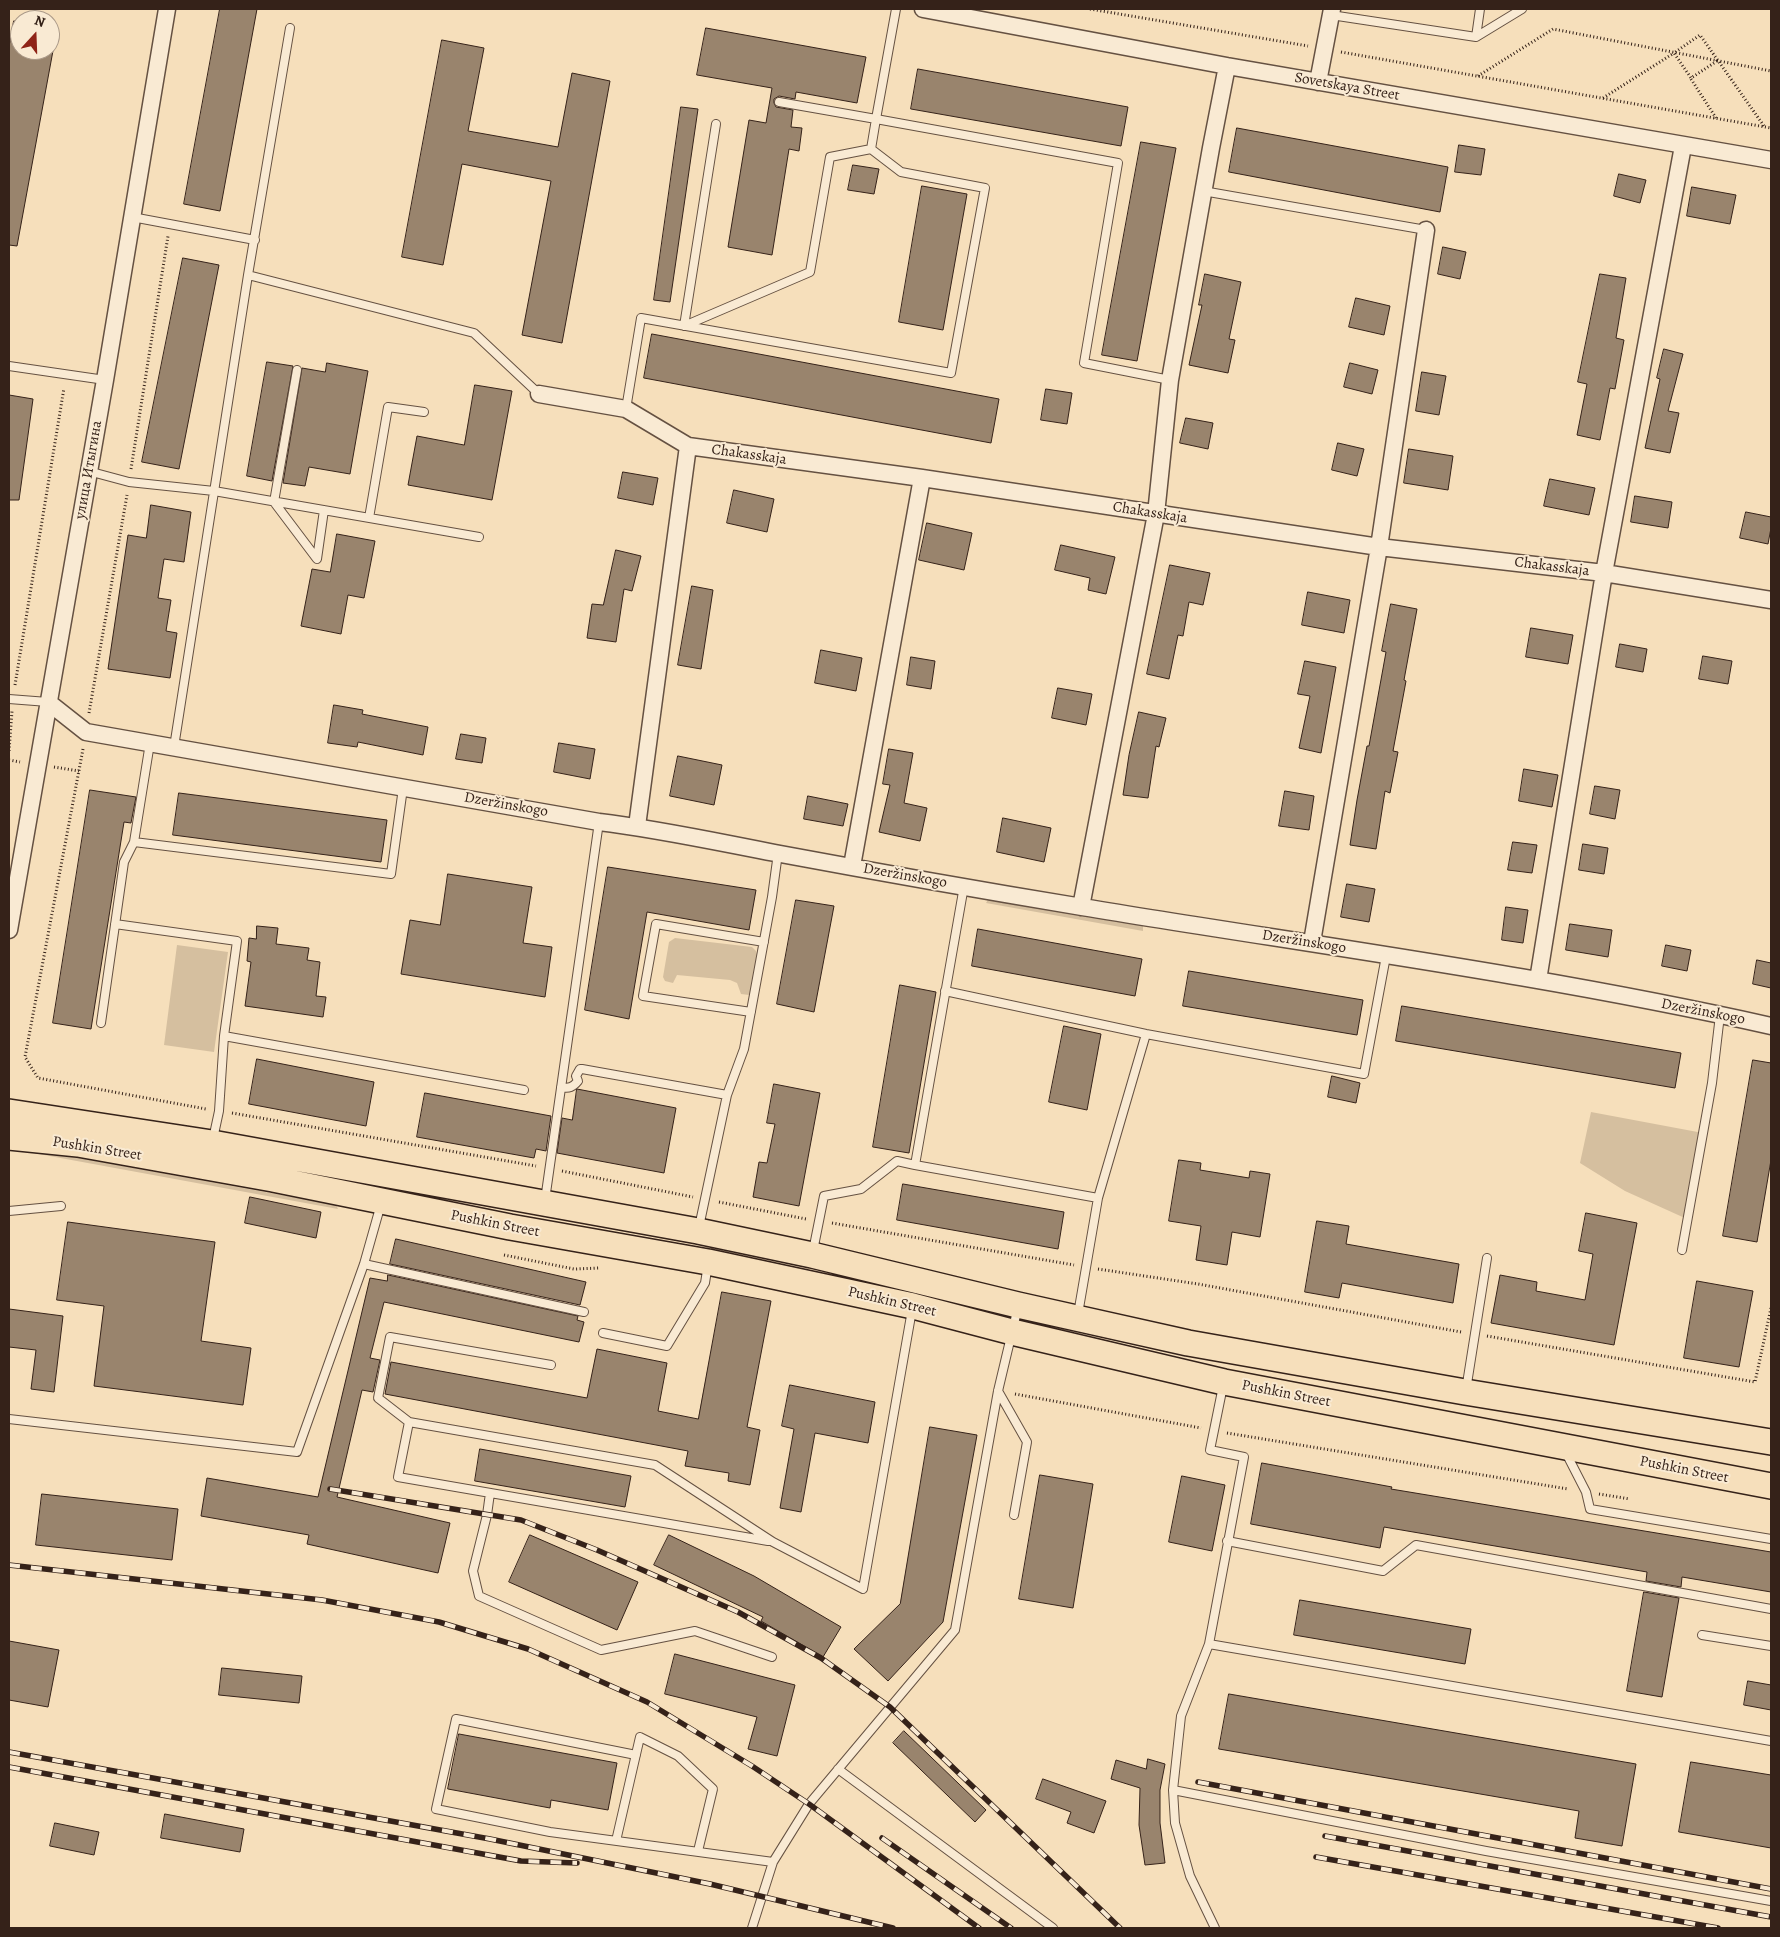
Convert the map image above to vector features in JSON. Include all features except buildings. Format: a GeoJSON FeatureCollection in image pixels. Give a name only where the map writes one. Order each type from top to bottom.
{"type":"FeatureCollection","features":[{"type":"Feature","properties":{"kind":"main road","name":"Pushkin Street"},"geometry":{"type":"LineString","coordinates":[[9,1112],[212,1143],[698,1231],[812,1255],[1077,1319],[1188,1343],[1465,1392],[1771,1442]]}},
{"type":"Feature","properties":{"kind":"main road","name":"Pushkin Street"},"geometry":{"type":"LineString","coordinates":[[9,1136],[78,1144],[273,1179],[381,1202],[708,1262],[913,1306],[1012,1332],[1224,1382],[1771,1486]]}},
{"type":"Feature","properties":{"kind":"street","name":"улица Итыгина"},"geometry":{"type":"LineString","coordinates":[[9,930],[105,380],[167,9]]}},
{"type":"Feature","properties":{"kind":"street","name":"Sovetskaya Street"},"geometry":{"type":"LineString","coordinates":[[923,9],[1227,66],[1771,160]]}},
{"type":"Feature","properties":{"kind":"street"},"geometry":{"type":"LineString","coordinates":[[1318,82],[1331,12]]}},
{"type":"Feature","properties":{"kind":"street"},"geometry":{"type":"LineString","coordinates":[[1081,907],[1156,514],[1170,380],[1227,66]]}},
{"type":"Feature","properties":{"kind":"street"},"geometry":{"type":"LineString","coordinates":[[1538,980],[1604,573],[1683,146]]}},
{"type":"Feature","properties":{"kind":"street"},"geometry":{"type":"LineString","coordinates":[[1312,942],[1379,547],[1426,230]]}},
{"type":"Feature","properties":{"kind":"street","name":"Chakasskaja"},"geometry":{"type":"LineString","coordinates":[[539,394],[626,409],[688,446],[922,478],[1379,547],[1604,573],[1771,600]]}},
{"type":"Feature","properties":{"kind":"street"},"geometry":{"type":"LineString","coordinates":[[637,826],[688,446]]}},
{"type":"Feature","properties":{"kind":"street"},"geometry":{"type":"LineString","coordinates":[[852,866],[922,478]]}},
{"type":"Feature","properties":{"kind":"street","name":"Dzeržinskogo"},"geometry":{"type":"LineString","coordinates":[[48,702],[86,732],[599,822],[637,826],[1081,907],[1312,942],[1386,956],[1538,980],[1720,1014],[1771,1026]]}},
{"type":"Feature","properties":{"kind":"lane"},"geometry":{"type":"LineString","coordinates":[[871,149],[896,9]]}},
{"type":"Feature","properties":{"kind":"lane"},"geometry":{"type":"LineString","coordinates":[[1476,37],[1480,9]]}},
{"type":"Feature","properties":{"kind":"lane"},"geometry":{"type":"LineString","coordinates":[[1331,12],[1476,37],[1522,9]]}},
{"type":"Feature","properties":{"kind":"lane"},"geometry":{"type":"LineString","coordinates":[[174,747],[248,275],[290,28]]}},
{"type":"Feature","properties":{"kind":"lane"},"geometry":{"type":"LineString","coordinates":[[779,102],[1118,163],[1084,363],[1170,380]]}},
{"type":"Feature","properties":{"kind":"lane"},"geometry":{"type":"LineString","coordinates":[[684,326],[716,124]]}},
{"type":"Feature","properties":{"kind":"lane"},"geometry":{"type":"LineString","coordinates":[[626,409],[642,318],[684,326],[951,373],[985,188],[901,172],[871,149],[830,157],[810,272],[684,326]]}},
{"type":"Feature","properties":{"kind":"lane"},"geometry":{"type":"LineString","coordinates":[[1203,191],[1426,230]]}},
{"type":"Feature","properties":{"kind":"lane"},"geometry":{"type":"LineString","coordinates":[[132,217],[255,240]]}},
{"type":"Feature","properties":{"kind":"lane"},"geometry":{"type":"LineString","coordinates":[[248,275],[474,333],[539,394]]}},
{"type":"Feature","properties":{"kind":"lane"},"geometry":{"type":"LineString","coordinates":[[9,366],[105,380]]}},
{"type":"Feature","properties":{"kind":"lane"},"geometry":{"type":"LineString","coordinates":[[297,370],[274,502],[317,559],[324,510]]}},
{"type":"Feature","properties":{"kind":"lane"},"geometry":{"type":"LineString","coordinates":[[368,518],[388,407],[424,412]]}},
{"type":"Feature","properties":{"kind":"lane"},"geometry":{"type":"LineString","coordinates":[[88,471],[129,482],[214,491],[479,537]]}},
{"type":"Feature","properties":{"kind":"lane"},"geometry":{"type":"LineString","coordinates":[[11,699],[48,702]]}},
{"type":"Feature","properties":{"kind":"lane"},"geometry":{"type":"LineString","coordinates":[[102,1023],[124,862],[134,842],[150,742]]}},
{"type":"Feature","properties":{"kind":"lane"},"geometry":{"type":"LineString","coordinates":[[134,842],[391,874],[403,787]]}},
{"type":"Feature","properties":{"kind":"lane"},"geometry":{"type":"LineString","coordinates":[[544,1204],[599,822]]}},
{"type":"Feature","properties":{"kind":"lane"},"geometry":{"type":"LineString","coordinates":[[698,1231],[727,1095],[744,1049],[778,853]]}},
{"type":"Feature","properties":{"kind":"lane"},"geometry":{"type":"LineString","coordinates":[[915,1165],[964,886]]}},
{"type":"Feature","properties":{"kind":"lane"},"geometry":{"type":"LineString","coordinates":[[115,924],[238,941],[224,1036],[219,1111],[212,1143]]}},
{"type":"Feature","properties":{"kind":"lane"},"geometry":{"type":"LineString","coordinates":[[751,1012],[644,996],[654,932],[656,924],[764,942]]}},
{"type":"Feature","properties":{"kind":"lane"},"geometry":{"type":"LineString","coordinates":[[945,991],[1146,1034],[1364,1074],[1386,956]]}},
{"type":"Feature","properties":{"kind":"lane"},"geometry":{"type":"LineString","coordinates":[[1682,1250],[1712,1083],[1720,1014]]}},
{"type":"Feature","properties":{"kind":"lane"},"geometry":{"type":"LineString","coordinates":[[1077,1319],[1098,1198],[1146,1034]]}},
{"type":"Feature","properties":{"kind":"lane"},"geometry":{"type":"LineString","coordinates":[[224,1036],[524,1090]]}},
{"type":"Feature","properties":{"kind":"lane"},"geometry":{"type":"LineString","coordinates":[[561,1087],[567,1089],[575,1085],[578,1080],[576,1076],[580,1069],[582,1069],[727,1095]]}},
{"type":"Feature","properties":{"kind":"lane"},"geometry":{"type":"LineString","coordinates":[[812,1255],[824,1196],[862,1189],[897,1161],[1098,1198]]}},
{"type":"Feature","properties":{"kind":"lane"},"geometry":{"type":"LineString","coordinates":[[9,1419],[297,1452],[364,1264],[381,1202]]}},
{"type":"Feature","properties":{"kind":"lane"},"geometry":{"type":"LineString","coordinates":[[9,1211],[61,1206]]}},
{"type":"Feature","properties":{"kind":"lane"},"geometry":{"type":"LineString","coordinates":[[1465,1392],[1487,1258]]}},
{"type":"Feature","properties":{"kind":"lane"},"geometry":{"type":"LineString","coordinates":[[603,1333],[668,1346],[705,1283],[708,1262]]}},
{"type":"Feature","properties":{"kind":"lane"},"geometry":{"type":"LineString","coordinates":[[364,1264],[584,1312]]}},
{"type":"Feature","properties":{"kind":"lane"},"geometry":{"type":"LineString","coordinates":[[752,1928],[773,1862],[809,1804],[954,1630],[998,1390],[1018,1305]]}},
{"type":"Feature","properties":{"kind":"lane"},"geometry":{"type":"LineString","coordinates":[[551,1365],[390,1337],[378,1398],[409,1422],[655,1465],[773,1542],[863,1589],[913,1306]]}},
{"type":"Feature","properties":{"kind":"lane"},"geometry":{"type":"LineString","coordinates":[[1215,1928],[1190,1876],[1175,1823],[1173,1790],[1182,1716],[1209,1644],[1244,1457],[1210,1450],[1224,1382]]}},
{"type":"Feature","properties":{"kind":"lane"},"geometry":{"type":"LineString","coordinates":[[998,1390],[1027,1442],[1014,1515]]}},
{"type":"Feature","properties":{"kind":"lane"},"geometry":{"type":"LineString","coordinates":[[409,1422],[398,1477],[773,1542]]}},
{"type":"Feature","properties":{"kind":"lane"},"geometry":{"type":"LineString","coordinates":[[1563,1447],[1586,1492],[1590,1509],[1771,1539]]}},
{"type":"Feature","properties":{"kind":"lane"},"geometry":{"type":"LineString","coordinates":[[490,1493],[474,1571],[478,1596],[601,1650],[695,1631],[772,1657]]}},
{"type":"Feature","properties":{"kind":"lane"},"geometry":{"type":"LineString","coordinates":[[1227,1541],[1383,1570],[1416,1545],[1771,1609]]}},
{"type":"Feature","properties":{"kind":"lane"},"geometry":{"type":"LineString","coordinates":[[1702,1635],[1771,1646]]}},
{"type":"Feature","properties":{"kind":"lane"},"geometry":{"type":"LineString","coordinates":[[1209,1644],[1771,1741]]}},
{"type":"Feature","properties":{"kind":"lane"},"geometry":{"type":"LineString","coordinates":[[636,1755],[456,1719],[436,1809],[550,1832],[773,1862]]}},
{"type":"Feature","properties":{"kind":"lane"},"geometry":{"type":"LineString","coordinates":[[616,1841],[640,1736],[678,1756],[713,1789],[698,1851]]}},
{"type":"Feature","properties":{"kind":"lane"},"geometry":{"type":"LineString","coordinates":[[838,1769],[1053,1928]]}},
{"type":"Feature","properties":{"kind":"lane"},"geometry":{"type":"LineString","coordinates":[[1173,1790],[1486,1850],[1771,1901]]}},
{"type":"Feature","properties":{"kind":"path"},"geometry":{"type":"LineString","coordinates":[[1090,9],[1771,128]]}},
{"type":"Feature","properties":{"kind":"path"},"geometry":{"type":"LineString","coordinates":[[1478,76],[1552,28],[1771,71]]}},
{"type":"Feature","properties":{"kind":"path"},"geometry":{"type":"LineString","coordinates":[[1603,98],[1700,36],[1764,126]]}},
{"type":"Feature","properties":{"kind":"path"},"geometry":{"type":"LineString","coordinates":[[1674,53],[1716,118]]}},
{"type":"Feature","properties":{"kind":"path"},"geometry":{"type":"LineString","coordinates":[[1691,78],[1717,61]]}},
{"type":"Feature","properties":{"kind":"path"},"geometry":{"type":"LineString","coordinates":[[170,225],[129,482],[86,732],[25,1057],[38,1078],[549,1169],[819,1221],[1085,1267],[1198,1284],[1755,1382],[1771,1308]]}},
{"type":"Feature","properties":{"kind":"path"},"geometry":{"type":"LineString","coordinates":[[9,751],[11,699],[66,373]]}},
{"type":"Feature","properties":{"kind":"path"},"geometry":{"type":"LineString","coordinates":[[998,1390],[1214,1430],[1634,1500]]}},
{"type":"Feature","properties":{"kind":"shaded area"},"geometry":{"type":"Polygon","coordinates":[[[989,898],[1143,924],[1143,931],[986,903],[989,898]]]}},
{"type":"Feature","properties":{"kind":"shaded area"},"geometry":{"type":"Polygon","coordinates":[[[675,938],[752,947],[756,951],[757,956],[752,991],[749,995],[741,994],[737,983],[730,980],[677,975],[673,983],[665,981],[663,977],[669,942],[675,938]]]}},
{"type":"Feature","properties":{"kind":"shaded area"},"geometry":{"type":"Polygon","coordinates":[[[177,945],[228,952],[214,1052],[164,1045],[177,945]]]}},
{"type":"Feature","properties":{"kind":"shaded area"},"geometry":{"type":"Polygon","coordinates":[[[1591,1112],[1703,1133],[1687,1219],[1625,1191],[1580,1163],[1591,1112]]]}},
{"type":"Feature","properties":{"kind":"shaded area"},"geometry":{"type":"Polygon","coordinates":[[[30,1149],[336,1205],[338,1209],[17,1150],[30,1149]]]}},
{"type":"Feature","properties":{"kind":"railway"},"geometry":{"type":"LineString","coordinates":[[330,1489],[521,1520],[597,1550],[738,1612],[821,1658],[890,1707],[1120,1928]]}},
{"type":"Feature","properties":{"kind":"railway"},"geometry":{"type":"LineString","coordinates":[[9,1565],[322,1600],[439,1622],[528,1649],[647,1702],[752,1766],[809,1804],[979,1928]]}},
{"type":"Feature","properties":{"kind":"railway"},"geometry":{"type":"LineString","coordinates":[[9,1752],[490,1839],[710,1884],[893,1928]]}},
{"type":"Feature","properties":{"kind":"railway"},"geometry":{"type":"LineString","coordinates":[[9,1767],[521,1861],[577,1863]]}},
{"type":"Feature","properties":{"kind":"railway"},"geometry":{"type":"LineString","coordinates":[[1198,1782],[1771,1889]]}},
{"type":"Feature","properties":{"kind":"railway"},"geometry":{"type":"LineString","coordinates":[[1325,1836],[1771,1917]]}},
{"type":"Feature","properties":{"kind":"railway"},"geometry":{"type":"LineString","coordinates":[[882,1838],[1011,1928]]}},
{"type":"Feature","properties":{"kind":"railway"},"geometry":{"type":"LineString","coordinates":[[1316,1857],[1718,1928]]}}]}
